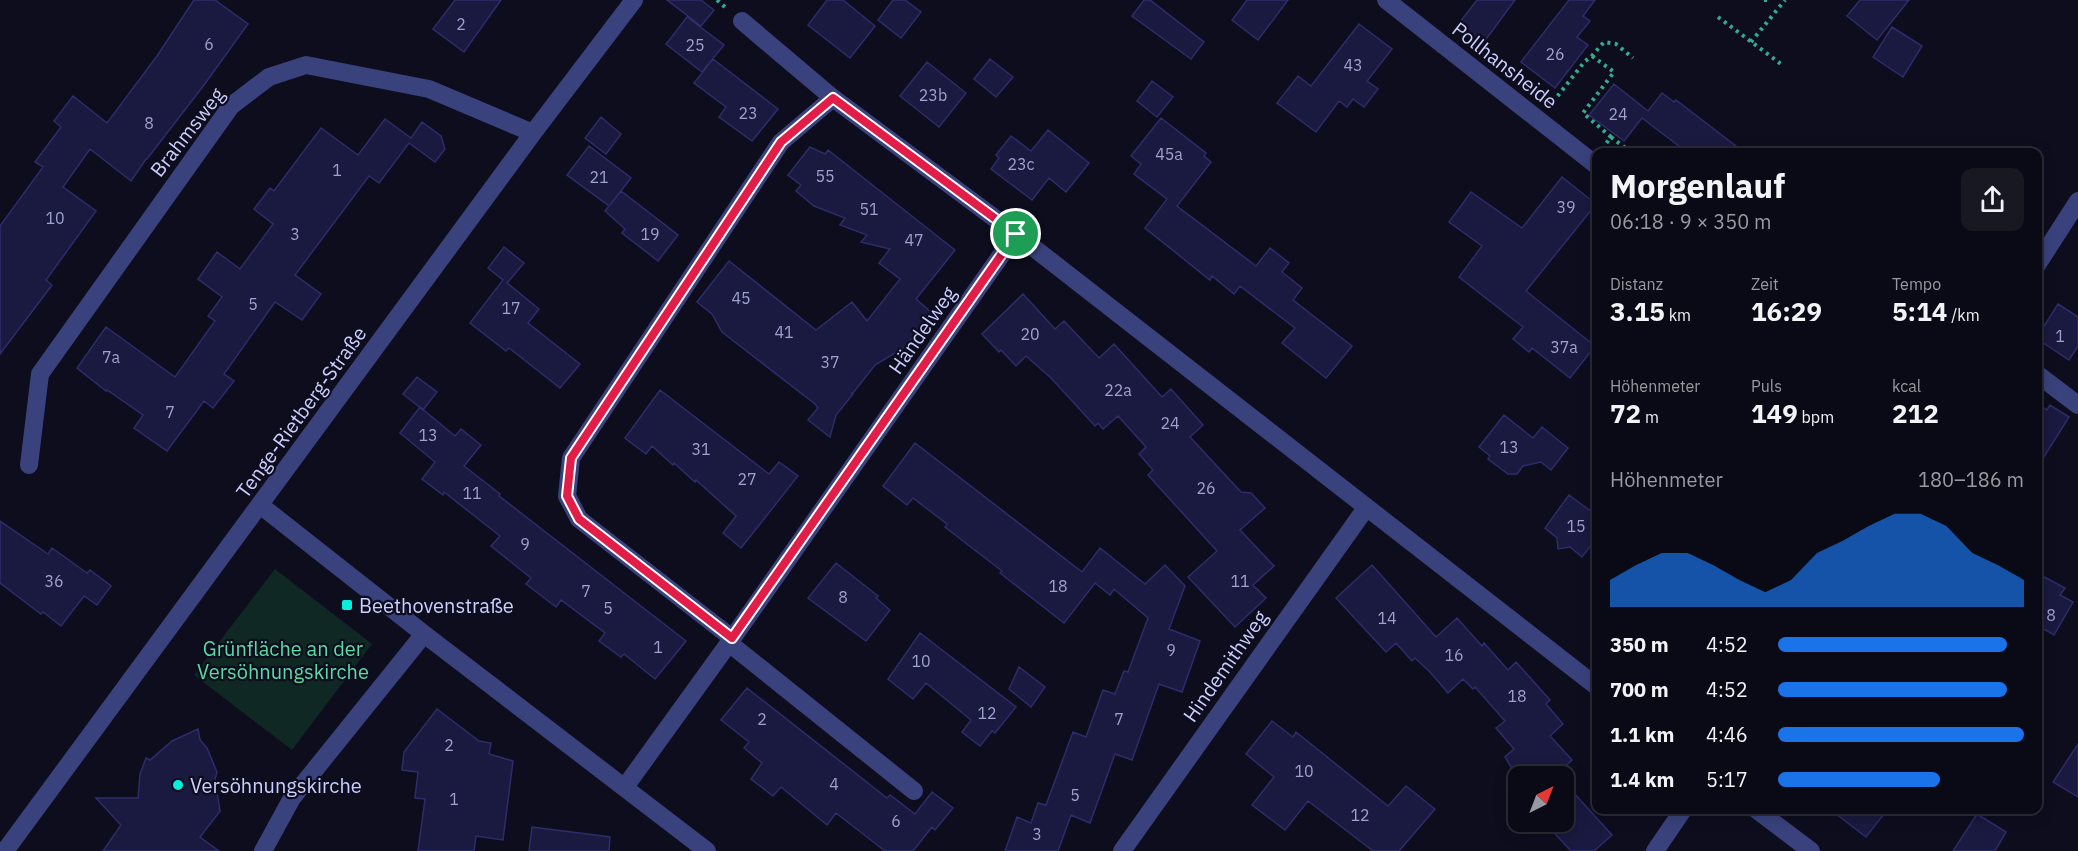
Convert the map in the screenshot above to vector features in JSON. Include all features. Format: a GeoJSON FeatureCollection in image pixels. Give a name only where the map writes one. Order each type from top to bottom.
{"type":"FeatureCollection","features":[{"type":"Feature","properties":{"kind":"street","name":"Tenge-Rietberg-Straße"},"geometry":{"type":"LineString","coordinates":[[5,851],[634,0]]}},
{"type":"Feature","properties":{"kind":"street","name":"Pollhansheide"},"geometry":{"type":"LineString","coordinates":[[1386,0],[1592,162]]}},
{"type":"Feature","properties":{"kind":"street"},"geometry":{"type":"LineString","coordinates":[[742,21],[833,98],[1016,234],[1592,683]]}},
{"type":"Feature","properties":{"kind":"street","name":"Brahmsweg"},"geometry":{"type":"LineString","coordinates":[[29,465],[40,374],[231,105],[269,77],[306,65],[429,89],[534,133]]}},
{"type":"Feature","properties":{"kind":"street"},"geometry":{"type":"LineString","coordinates":[[833,98],[781,142],[571,458],[567,496],[579,519],[731,640],[914,791]]}},
{"type":"Feature","properties":{"kind":"street"},"geometry":{"type":"LineString","coordinates":[[2042,257],[2078,201]]}},
{"type":"Feature","properties":{"kind":"street","name":"Händelweg"},"geometry":{"type":"LineString","coordinates":[[625,787],[1016,234]]}},
{"type":"Feature","properties":{"kind":"street"},"geometry":{"type":"LineString","coordinates":[[2042,378],[2078,405]]}},
{"type":"Feature","properties":{"kind":"street"},"geometry":{"type":"LineString","coordinates":[[260,505],[423,634],[707,851]]}},
{"type":"Feature","properties":{"kind":"street","name":"Hindemithweg"},"geometry":{"type":"LineString","coordinates":[[1122,851],[1366,508]]}},
{"type":"Feature","properties":{"kind":"street"},"geometry":{"type":"LineString","coordinates":[[263,851],[292,798],[423,634]]}},
{"type":"Feature","properties":{"kind":"street"},"geometry":{"type":"LineString","coordinates":[[1655,851],[1680,814]]}},
{"type":"Feature","properties":{"kind":"street"},"geometry":{"type":"LineString","coordinates":[[1762,814],[1811,851]]}},
{"type":"Feature","properties":{"kind":"path"},"geometry":{"type":"LineString","coordinates":[[1751,42],[1785,0]]}},
{"type":"Feature","properties":{"kind":"path"},"geometry":{"type":"LineString","coordinates":[[1718,17],[1781,64]]}},
{"type":"Feature","properties":{"kind":"path"},"geometry":{"type":"LineString","coordinates":[[1539,120],[1585,61],[1605,42],[1616,44],[1633,58]]}},
{"type":"Feature","properties":{"kind":"path"},"geometry":{"type":"LineString","coordinates":[[1592,56],[1614,72],[1583,113],[1625,148]]}},
{"type":"Feature","properties":{"kind":"path"},"geometry":{"type":"LineString","coordinates":[[1603,148],[1611,137]]}},
{"type":"Feature","properties":{"kind":"green space","name":"Grünfläche an der Versöhnungskirche"},"geometry":{"type":"Polygon","coordinates":[[[275,569],[372,644],[292,750],[194,675],[275,569]]]}},
{"type":"Feature","properties":{"kind":"building"},"geometry":{"type":"Polygon","coordinates":[[[194,0],[215,0],[248,24],[131,181],[90,149],[63,187],[96,211],[46,280],[52,285],[0,354],[0,226],[43,167],[35,162],[61,127],[54,121],[73,96],[107,123],[157,56],[194,0]]]}},
{"type":"Feature","properties":{"kind":"building"},"geometry":{"type":"Polygon","coordinates":[[[455,0],[501,0],[464,52],[433,29],[455,0]]]}},
{"type":"Feature","properties":{"kind":"building"},"geometry":{"type":"Polygon","coordinates":[[[667,0],[701,0],[714,10],[701,26],[667,0]]]}},
{"type":"Feature","properties":{"kind":"building"},"geometry":{"type":"Polygon","coordinates":[[[827,0],[843,0],[875,26],[850,58],[808,25],[827,0]]]}},
{"type":"Feature","properties":{"kind":"building"},"geometry":{"type":"Polygon","coordinates":[[[893,0],[905,0],[921,12],[901,38],[878,20],[893,0]]]}},
{"type":"Feature","properties":{"kind":"building"},"geometry":{"type":"Polygon","coordinates":[[[1144,0],[1150,0],[1204,42],[1191,59],[1132,16],[1144,0]]]}},
{"type":"Feature","properties":{"kind":"building"},"geometry":{"type":"Polygon","coordinates":[[[1247,0],[1288,0],[1258,40],[1232,20],[1247,0]]]}},
{"type":"Feature","properties":{"kind":"building"},"geometry":{"type":"Polygon","coordinates":[[[1477,0],[1515,0],[1481,46],[1456,27],[1477,0]]]}},
{"type":"Feature","properties":{"kind":"building"},"geometry":{"type":"Polygon","coordinates":[[[1569,0],[1595,0],[1583,16],[1590,21],[1577,37],[1588,45],[1555,88],[1521,62],[1569,0]]]}},
{"type":"Feature","properties":{"kind":"building"},"geometry":{"type":"Polygon","coordinates":[[[1860,0],[1909,0],[1877,40],[1847,16],[1860,0]]]}},
{"type":"Feature","properties":{"kind":"building"},"geometry":{"type":"Polygon","coordinates":[[[687,17],[724,45],[702,72],[666,44],[687,17]]]}},
{"type":"Feature","properties":{"kind":"building"},"geometry":{"type":"Polygon","coordinates":[[[1359,24],[1392,49],[1367,81],[1378,89],[1364,107],[1353,99],[1347,107],[1339,101],[1316,132],[1277,103],[1298,76],[1311,86],[1359,24]]]}},
{"type":"Feature","properties":{"kind":"building"},"geometry":{"type":"Polygon","coordinates":[[[1892,27],[1922,46],[1903,77],[1873,57],[1892,27]]]}},
{"type":"Feature","properties":{"kind":"building"},"geometry":{"type":"Polygon","coordinates":[[[713,59],[778,109],[752,141],[719,117],[726,107],[694,83],[713,59]]]}},
{"type":"Feature","properties":{"kind":"building"},"geometry":{"type":"Polygon","coordinates":[[[990,59],[1013,77],[996,97],[974,79],[990,59]]]}},
{"type":"Feature","properties":{"kind":"building"},"geometry":{"type":"Polygon","coordinates":[[[927,62],[966,93],[939,127],[900,96],[927,62]]]}},
{"type":"Feature","properties":{"kind":"building"},"geometry":{"type":"Polygon","coordinates":[[[1152,81],[1173,97],[1157,117],[1137,101],[1152,81]]]}},
{"type":"Feature","properties":{"kind":"building"},"geometry":{"type":"Polygon","coordinates":[[[1614,84],[1648,111],[1662,93],[1674,102],[1676,100],[1738,148],[1681,148],[1642,118],[1624,141],[1589,115],[1614,84]]]}},
{"type":"Feature","properties":{"kind":"building"},"geometry":{"type":"Polygon","coordinates":[[[601,117],[621,134],[606,154],[585,138],[601,117]]]}},
{"type":"Feature","properties":{"kind":"building"},"geometry":{"type":"Polygon","coordinates":[[[1161,118],[1206,153],[1204,156],[1211,162],[1177,206],[1256,266],[1270,248],[1289,263],[1282,272],[1302,288],[1293,300],[1352,346],[1326,378],[1282,343],[1295,328],[1240,286],[1234,294],[1212,276],[1210,280],[1145,228],[1167,199],[1134,174],[1141,164],[1131,156],[1161,118]]]}},
{"type":"Feature","properties":{"kind":"building"},"geometry":{"type":"Polygon","coordinates":[[[385,119],[411,138],[422,122],[441,136],[445,149],[435,162],[409,143],[379,183],[369,176],[295,275],[321,294],[302,320],[275,302],[224,374],[234,381],[213,408],[204,401],[167,451],[134,428],[143,415],[106,391],[77,368],[106,327],[175,377],[215,321],[208,316],[222,297],[198,279],[217,252],[240,269],[273,224],[254,209],[270,188],[274,191],[321,128],[358,155],[385,119]]]}},
{"type":"Feature","properties":{"kind":"building"},"geometry":{"type":"Polygon","coordinates":[[[1048,130],[1089,163],[1066,192],[1049,178],[1032,200],[991,169],[999,158],[996,155],[1011,136],[1031,151],[1048,130]]]}},
{"type":"Feature","properties":{"kind":"building"},"geometry":{"type":"Polygon","coordinates":[[[589,146],[631,178],[610,205],[621,191],[678,235],[658,261],[622,233],[625,229],[605,211],[609,206],[567,175],[589,146]]]}},
{"type":"Feature","properties":{"kind":"building"},"geometry":{"type":"Polygon","coordinates":[[[810,147],[825,154],[828,150],[955,250],[916,299],[932,313],[905,347],[875,365],[851,393],[853,394],[836,415],[830,437],[808,420],[818,408],[815,404],[722,332],[712,314],[697,302],[729,261],[816,330],[852,302],[867,321],[900,279],[879,263],[890,249],[861,242],[867,235],[840,225],[845,218],[814,206],[796,191],[801,185],[788,175],[810,147]]]}},
{"type":"Feature","properties":{"kind":"building"},"geometry":{"type":"Polygon","coordinates":[[[1562,177],[1592,201],[1592,209],[1526,291],[1592,344],[1592,350],[1570,378],[1532,348],[1529,352],[1513,339],[1523,327],[1459,277],[1482,246],[1449,222],[1471,192],[1522,228],[1562,177]]]}},
{"type":"Feature","properties":{"kind":"building"},"geometry":{"type":"Polygon","coordinates":[[[504,247],[524,263],[507,283],[539,309],[528,323],[580,364],[560,388],[509,348],[506,351],[470,323],[503,280],[488,268],[504,247]]]}},
{"type":"Feature","properties":{"kind":"building"},"geometry":{"type":"Polygon","coordinates":[[[1023,294],[1055,329],[1064,321],[1099,358],[1114,344],[1162,397],[1171,389],[1203,425],[1190,437],[1241,492],[1251,493],[1265,508],[1240,530],[1274,566],[1253,585],[1266,598],[1235,627],[1188,577],[1217,551],[1148,475],[1153,470],[1139,454],[1146,447],[1118,416],[1103,429],[1098,423],[1095,426],[1051,378],[1026,356],[1016,366],[982,334],[1023,294]]]}},
{"type":"Feature","properties":{"kind":"building"},"geometry":{"type":"Polygon","coordinates":[[[2058,304],[2078,317],[2078,346],[2069,360],[2042,342],[2042,329],[2058,304]]]}},
{"type":"Feature","properties":{"kind":"building"},"geometry":{"type":"Polygon","coordinates":[[[417,377],[437,392],[423,410],[403,394],[417,377]]]}},
{"type":"Feature","properties":{"kind":"building"},"geometry":{"type":"Polygon","coordinates":[[[660,390],[769,474],[779,462],[798,476],[741,548],[723,533],[736,516],[696,480],[695,482],[652,446],[646,454],[625,438],[660,390]]]}},
{"type":"Feature","properties":{"kind":"building"},"geometry":{"type":"Polygon","coordinates":[[[2050,405],[2069,417],[2042,460],[2042,406],[2047,410],[2050,405]]]}},
{"type":"Feature","properties":{"kind":"building"},"geometry":{"type":"Polygon","coordinates":[[[420,407],[455,436],[461,429],[481,445],[464,466],[500,494],[499,496],[686,641],[655,679],[624,654],[621,657],[599,641],[605,633],[561,600],[556,607],[526,584],[531,578],[491,546],[500,536],[444,492],[443,495],[422,479],[435,462],[400,433],[420,407]]]}},
{"type":"Feature","properties":{"kind":"building"},"geometry":{"type":"Polygon","coordinates":[[[1504,415],[1533,438],[1542,427],[1568,448],[1551,470],[1541,462],[1523,466],[1517,474],[1508,474],[1488,459],[1490,456],[1479,447],[1504,415]]]}},
{"type":"Feature","properties":{"kind":"building"},"geometry":{"type":"Polygon","coordinates":[[[915,443],[1082,572],[1100,548],[1145,584],[1165,565],[1185,586],[1169,629],[1200,641],[1182,692],[1159,684],[1132,760],[1115,754],[1090,823],[1071,815],[1058,851],[1005,851],[1017,817],[1031,823],[1038,803],[1046,805],[1073,732],[1086,737],[1103,690],[1115,694],[1124,671],[1128,672],[1148,618],[1114,589],[1110,595],[1095,583],[1064,623],[1000,573],[1002,571],[945,527],[947,524],[913,498],[907,505],[883,486],[915,443]]]}},
{"type":"Feature","properties":{"kind":"building"},"geometry":{"type":"Polygon","coordinates":[[[1569,495],[1592,512],[1592,544],[1582,557],[1570,547],[1558,549],[1557,538],[1545,528],[1569,495]]]}},
{"type":"Feature","properties":{"kind":"building"},"geometry":{"type":"Polygon","coordinates":[[[0,521],[48,554],[52,548],[87,573],[90,570],[111,586],[97,605],[84,596],[61,626],[0,583],[0,521]]]}},
{"type":"Feature","properties":{"kind":"building"},"geometry":{"type":"Polygon","coordinates":[[[836,563],[878,596],[876,598],[890,610],[866,641],[808,598],[836,563]]]}},
{"type":"Feature","properties":{"kind":"building"},"geometry":{"type":"Polygon","coordinates":[[[1372,565],[1436,637],[1457,618],[1508,670],[1516,662],[1550,700],[1546,704],[1563,724],[1550,736],[1572,760],[1565,766],[1510,766],[1505,757],[1514,749],[1496,728],[1505,721],[1475,687],[1473,689],[1463,679],[1448,693],[1430,672],[1415,658],[1412,661],[1396,643],[1386,652],[1336,598],[1372,565]]]}},
{"type":"Feature","properties":{"kind":"building"},"geometry":{"type":"Polygon","coordinates":[[[2042,576],[2065,588],[2060,595],[2073,602],[2054,635],[2042,628],[2042,576]]]}},
{"type":"Feature","properties":{"kind":"building"},"geometry":{"type":"Polygon","coordinates":[[[920,633],[1016,707],[995,733],[992,731],[980,746],[962,732],[971,720],[926,683],[913,699],[888,679],[920,633]]]}},
{"type":"Feature","properties":{"kind":"building"},"geometry":{"type":"Polygon","coordinates":[[[1019,667],[1045,687],[1031,707],[1009,689],[1019,667]]]}},
{"type":"Feature","properties":{"kind":"building"},"geometry":{"type":"Polygon","coordinates":[[[747,688],[887,798],[890,795],[915,814],[932,792],[953,808],[935,830],[932,827],[913,851],[885,851],[836,813],[827,825],[781,787],[773,796],[751,779],[762,763],[744,748],[749,742],[721,720],[747,688]]]}},
{"type":"Feature","properties":{"kind":"building"},"geometry":{"type":"Polygon","coordinates":[[[437,709],[479,741],[491,743],[489,754],[513,761],[503,840],[476,836],[474,851],[418,851],[425,799],[415,798],[418,772],[402,770],[404,752],[437,709]]]}},
{"type":"Feature","properties":{"kind":"building"},"geometry":{"type":"Polygon","coordinates":[[[1272,721],[1293,737],[1296,732],[1388,806],[1406,786],[1435,809],[1399,851],[1373,851],[1308,801],[1285,830],[1252,805],[1274,777],[1246,754],[1272,721]]]}},
{"type":"Feature","properties":{"kind":"building","name":"Versöhnungskirche"},"geometry":{"type":"Polygon","coordinates":[[[198,729],[200,740],[207,748],[217,772],[215,779],[220,811],[200,837],[219,851],[103,851],[121,825],[96,798],[138,798],[140,774],[146,758],[150,760],[172,741],[198,729]]]}},
{"type":"Feature","properties":{"kind":"building"},"geometry":{"type":"Polygon","coordinates":[[[2078,744],[2078,797],[2053,782],[2078,744]]]}},
{"type":"Feature","properties":{"kind":"building"},"geometry":{"type":"Polygon","coordinates":[[[1574,793],[1612,835],[1594,851],[1571,851],[1553,832],[1574,832],[1574,793]]]}},
{"type":"Feature","properties":{"kind":"building"},"geometry":{"type":"Polygon","coordinates":[[[1836,814],[1884,814],[1866,837],[1836,814]]]}},
{"type":"Feature","properties":{"kind":"building"},"geometry":{"type":"Polygon","coordinates":[[[1977,814],[2006,832],[1995,851],[1953,851],[1977,814]]]}},
{"type":"Feature","properties":{"kind":"building"},"geometry":{"type":"Polygon","coordinates":[[[532,827],[610,837],[609,851],[529,851],[532,827]]]}},
{"type":"Feature","properties":{"kind":"place","name":"Beethovenstraße"},"geometry":{"type":"Point","coordinates":[347,605]}},
{"type":"Feature","properties":{"kind":"place","name":"Versöhnungskirche"},"geometry":{"type":"Point","coordinates":[178,785]}},
{"type":"Feature","properties":{"kind":"route"},"geometry":{"type":"LineString","coordinates":[[833,98],[1016,234],[732,638],[579,519],[567,496],[571,458],[781,142],[833,98]]}}]}
